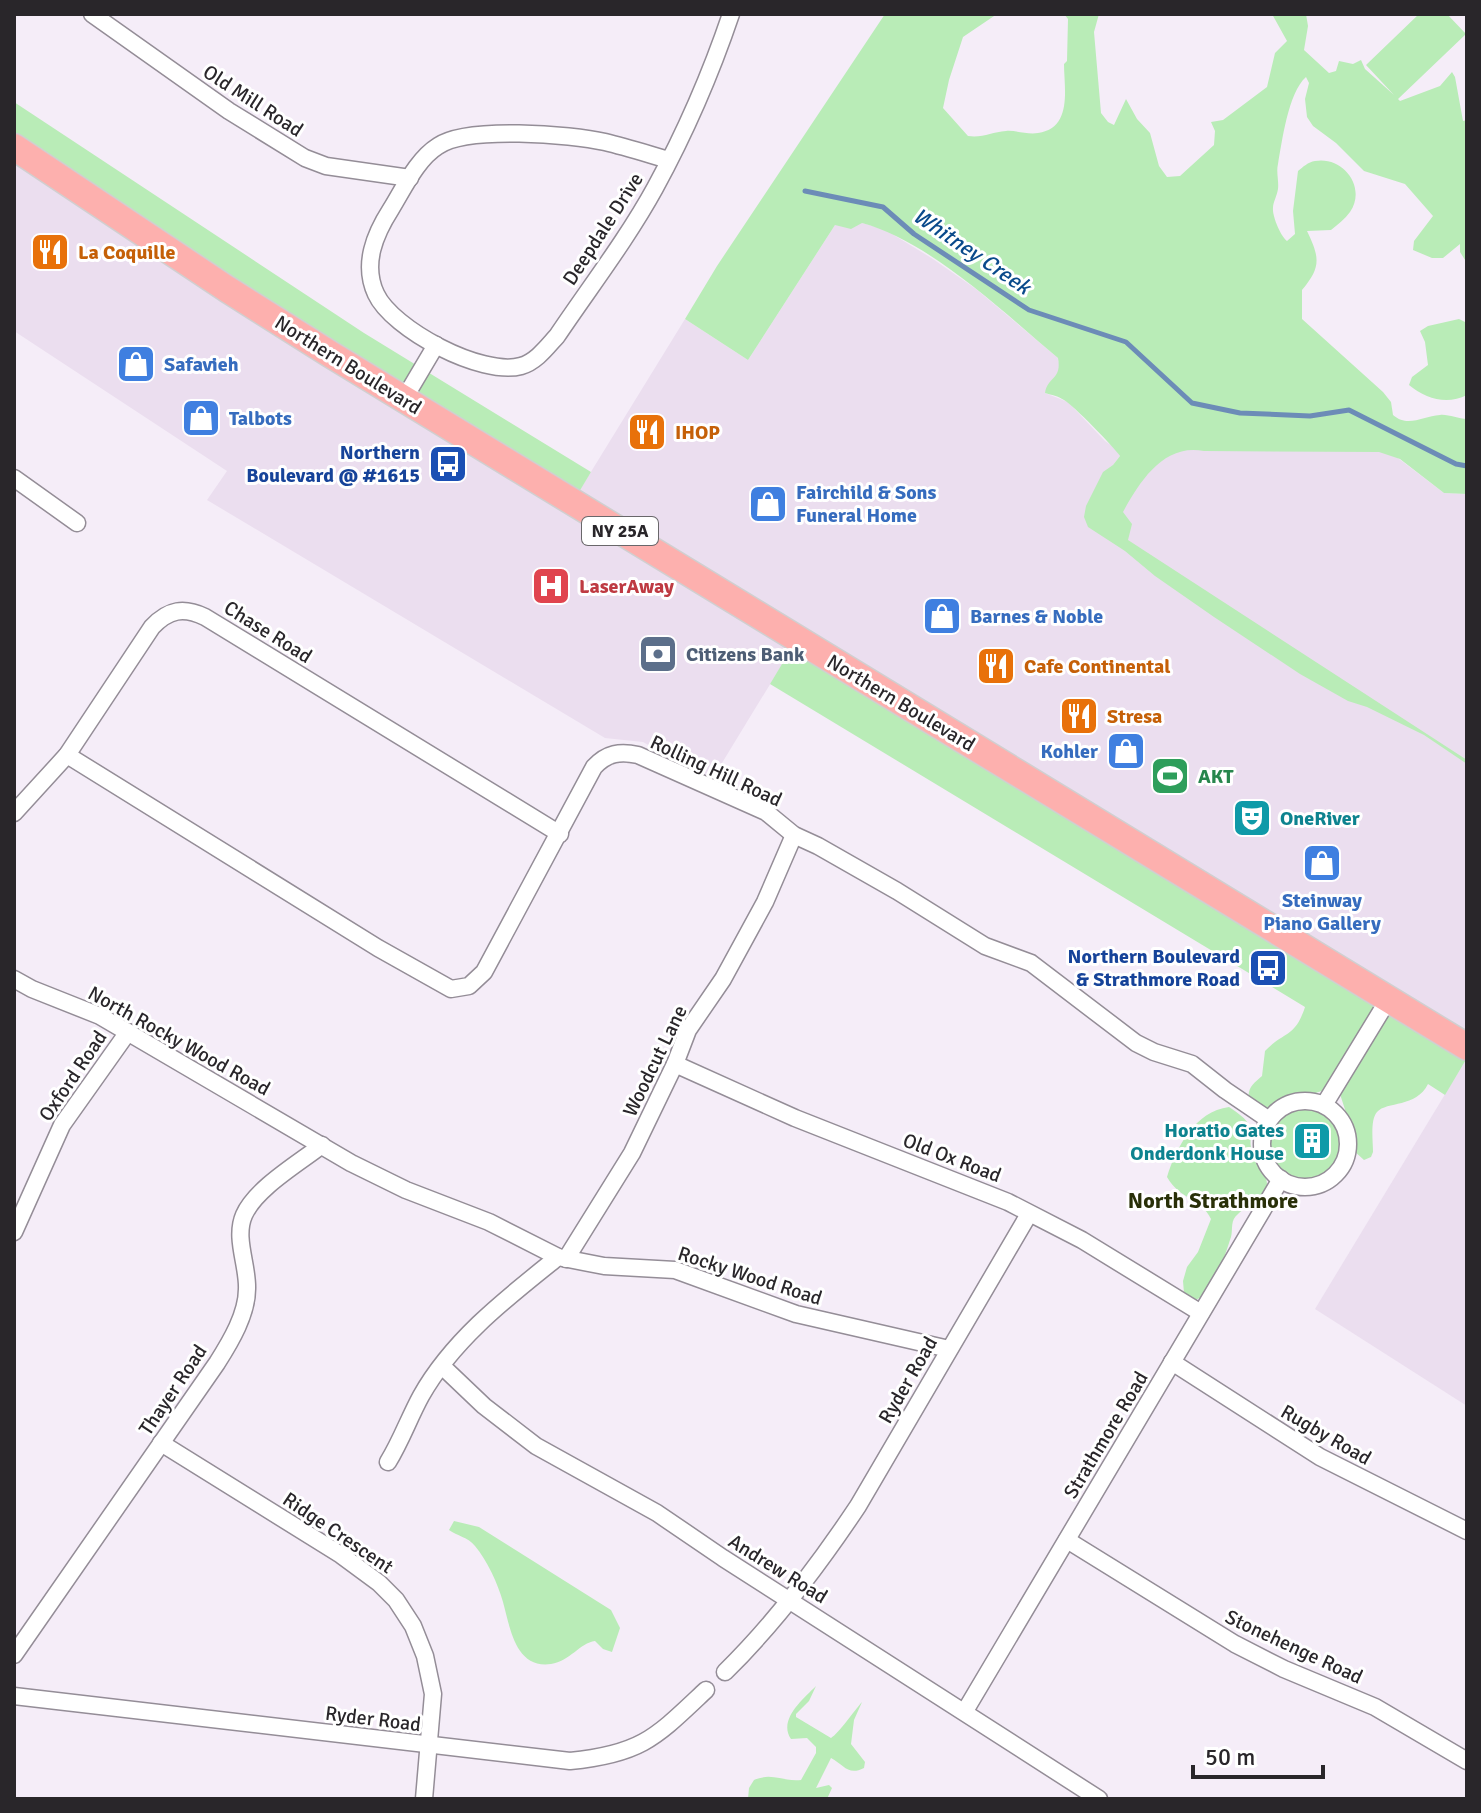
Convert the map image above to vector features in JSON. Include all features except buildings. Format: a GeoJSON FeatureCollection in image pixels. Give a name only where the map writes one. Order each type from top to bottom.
{"type":"FeatureCollection","features":[{"type":"Feature","properties":{"kind":"main road","name":"Northern Boulevard"},"geometry":{"type":"LineString","coordinates":[[14,147],[227,289],[404,399],[1467,1047]]}},
{"type":"Feature","properties":{"kind":"street","name":"Old Mill Road"},"geometry":{"type":"LineString","coordinates":[[92,14],[229,111],[305,158],[326,166],[410,178]]}},
{"type":"Feature","properties":{"kind":"street","name":"Deepdale Drive"},"geometry":{"type":"LineString","coordinates":[[669,160],[602,141],[498,132],[461,137],[437,146],[410,178],[377,231],[370,254],[376,293],[386,310],[436,345],[469,362],[497,369],[522,366],[539,356],[557,336],[654,190],[669,160],[717,55],[731,14]]}},
{"type":"Feature","properties":{"kind":"street"},"geometry":{"type":"LineString","coordinates":[[404,399],[436,345]]}},
{"type":"Feature","properties":{"kind":"street"},"geometry":{"type":"LineString","coordinates":[[14,478],[77,523]]}},
{"type":"Feature","properties":{"kind":"street","name":"Chase Road"},"geometry":{"type":"LineString","coordinates":[[14,813],[67,755],[152,627],[169,613],[185,610],[205,617],[560,834]]}},
{"type":"Feature","properties":{"kind":"street","name":"Rolling Hill Road"},"geometry":{"type":"LineString","coordinates":[[67,755],[378,948],[451,989],[469,986],[484,972],[594,767],[605,757],[623,753],[645,758],[766,812],[794,835],[870,875],[985,946],[1031,963],[1136,1043],[1192,1064],[1269,1120]]}},
{"type":"Feature","properties":{"kind":"street","name":"Woodcut Lane"},"geometry":{"type":"LineString","coordinates":[[388,1462],[421,1396],[442,1366],[494,1308],[562,1258],[632,1153],[688,1030],[723,979],[765,902],[794,835]]}},
{"type":"Feature","properties":{"kind":"street","name":"North Rocky Wood Road"},"geometry":{"type":"LineString","coordinates":[[14,979],[100,1016],[322,1145]]}},
{"type":"Feature","properties":{"kind":"street"},"geometry":{"type":"LineString","coordinates":[[1324,1105],[1388,1000]]}},
{"type":"Feature","properties":{"kind":"street","name":"Oxford Road"},"geometry":{"type":"LineString","coordinates":[[14,1232],[62,1125],[128,1032]]}},
{"type":"Feature","properties":{"kind":"street","name":"Old Ox Road"},"geometry":{"type":"LineString","coordinates":[[675,1064],[795,1118],[993,1195],[1082,1240],[1201,1313]]}},
{"type":"Feature","properties":{"kind":"street"},"geometry":{"type":"LineString","coordinates":[[1299,1101],[1324,1105],[1335,1113],[1347,1138],[1347,1152],[1342,1165],[1321,1184],[1307,1187],[1281,1179],[1271,1170],[1261,1145],[1269,1120],[1287,1104],[1299,1101]]}},
{"type":"Feature","properties":{"kind":"street","name":"Rocky Wood Road"},"geometry":{"type":"LineString","coordinates":[[322,1145],[406,1190],[489,1222],[562,1258],[604,1266],[675,1270],[796,1314],[949,1349]]}},
{"type":"Feature","properties":{"kind":"street","name":"Thayer Road"},"geometry":{"type":"LineString","coordinates":[[14,1655],[217,1363],[241,1316],[248,1286],[241,1231],[244,1214],[272,1183],[322,1145]]}},
{"type":"Feature","properties":{"kind":"street","name":"Strathmore Road"},"geometry":{"type":"LineString","coordinates":[[965,1711],[1281,1179]]}},
{"type":"Feature","properties":{"kind":"street","name":"Ryder Road"},"geometry":{"type":"LineString","coordinates":[[725,1672],[791,1600],[858,1506],[1029,1214]]}},
{"type":"Feature","properties":{"kind":"street","name":"Rugby Road"},"geometry":{"type":"LineString","coordinates":[[1172,1362],[1320,1457],[1467,1531]]}},
{"type":"Feature","properties":{"kind":"street","name":"Andrew Road"},"geometry":{"type":"LineString","coordinates":[[442,1366],[484,1406],[536,1446],[657,1513],[1099,1799]]}},
{"type":"Feature","properties":{"kind":"street","name":"Ridge Crescent"},"geometry":{"type":"LineString","coordinates":[[161,1443],[341,1555],[388,1591],[413,1626],[425,1656],[433,1694],[424,1799]]}},
{"type":"Feature","properties":{"kind":"street","name":"Stonehenge Road"},"geometry":{"type":"LineString","coordinates":[[1067,1540],[1235,1644],[1284,1669],[1375,1707],[1467,1761]]}},
{"type":"Feature","properties":{"kind":"street","name":"Ryder Road"},"geometry":{"type":"LineString","coordinates":[[14,1696],[559,1760],[615,1755],[652,1739],[706,1690]]}},
{"type":"Feature","properties":{"kind":"shaded area"},"geometry":{"type":"Polygon","coordinates":[[[14,148],[573,501],[685,319],[748,360],[835,225],[862,223],[884,229],[933,259],[976,289],[1058,358],[1058,377],[1051,381],[1045,393],[1068,402],[1115,448],[1120,456],[1113,465],[1163,442],[1382,446],[1444,493],[1467,494],[1467,1048],[797,640],[711,781],[643,742],[605,738],[207,500],[227,471],[14,331],[14,148]]]}},
{"type":"Feature","properties":{"kind":"shaded area"},"geometry":{"type":"Polygon","coordinates":[[[1467,1058],[1467,1406],[1315,1309],[1467,1058]]]}},
{"type":"Feature","properties":{"kind":"green space"},"geometry":{"type":"Polygon","coordinates":[[[885,14],[997,14],[963,37],[943,108],[968,136],[983,136],[1006,131],[1038,133],[1049,130],[1057,123],[1062,115],[1065,95],[1068,19],[1064,14],[1099,14],[1094,32],[1101,113],[1114,125],[1126,99],[1137,119],[1150,133],[1159,166],[1167,177],[1180,176],[1214,145],[1215,131],[1211,122],[1223,120],[1267,87],[1275,53],[1287,41],[1272,14],[1306,14],[1308,26],[1304,50],[1329,73],[1336,71],[1339,61],[1353,64],[1361,60],[1365,69],[1394,95],[1366,65],[1419,14],[1447,14],[1466,34],[1398,99],[1400,101],[1440,86],[1452,72],[1455,77],[1463,121],[1467,120],[1467,263],[1460,252],[1460,244],[1443,258],[1432,258],[1413,250],[1414,241],[1433,216],[1405,184],[1364,171],[1336,143],[1313,126],[1307,117],[1305,99],[1309,83],[1306,77],[1295,94],[1287,118],[1273,208],[1277,226],[1287,241],[1295,234],[1293,211],[1298,171],[1310,162],[1325,161],[1335,163],[1349,175],[1356,193],[1350,212],[1331,230],[1307,231],[1316,262],[1313,275],[1302,290],[1302,319],[1383,392],[1391,402],[1393,415],[1399,419],[1410,421],[1443,415],[1467,419],[1467,494],[1444,493],[1400,459],[1379,452],[1190,450],[1177,453],[1155,467],[1137,488],[1123,512],[1132,524],[1128,540],[1467,760],[1467,764],[1424,735],[1348,701],[1300,674],[1088,527],[1084,517],[1086,506],[1103,472],[1120,456],[1068,403],[1045,393],[1058,370],[1058,358],[965,280],[914,246],[862,223],[851,229],[835,225],[748,360],[685,319],[885,14]]]}},
{"type":"Feature","properties":{"kind":"green space"},"geometry":{"type":"Polygon","coordinates":[[[14,102],[364,333],[591,472],[573,502],[14,148],[14,102]]]}},
{"type":"Feature","properties":{"kind":"green space"},"geometry":{"type":"Polygon","coordinates":[[[1459,319],[1467,323],[1467,395],[1444,400],[1422,394],[1409,385],[1412,377],[1428,365],[1420,331],[1428,326],[1459,319]]]}},
{"type":"Feature","properties":{"kind":"green space"},"geometry":{"type":"Polygon","coordinates":[[[797,639],[1467,1058],[1445,1095],[1428,1084],[1423,1092],[1409,1101],[1377,1112],[1373,1125],[1373,1152],[1371,1157],[1364,1160],[1353,1150],[1350,1125],[1339,1091],[1331,1088],[1269,1108],[1249,1099],[1250,1089],[1262,1076],[1265,1051],[1293,1029],[1305,1007],[770,684],[797,639]]]}},
{"type":"Feature","properties":{"kind":"green space"},"geometry":{"type":"Polygon","coordinates":[[[1305,1101],[1329,1108],[1341,1120],[1348,1144],[1341,1168],[1329,1180],[1305,1187],[1281,1180],[1269,1168],[1262,1144],[1269,1120],[1281,1108],[1305,1101]]]}},
{"type":"Feature","properties":{"kind":"green space"},"geometry":{"type":"Polygon","coordinates":[[[1229,1107],[1250,1126],[1252,1152],[1265,1175],[1266,1192],[1260,1200],[1235,1216],[1218,1272],[1208,1289],[1196,1300],[1184,1293],[1183,1281],[1211,1219],[1202,1207],[1172,1185],[1167,1177],[1182,1143],[1197,1123],[1217,1110],[1229,1107]]]}},
{"type":"Feature","properties":{"kind":"green space"},"geometry":{"type":"Polygon","coordinates":[[[454,1521],[479,1527],[611,1610],[620,1628],[612,1652],[595,1641],[558,1662],[539,1664],[529,1660],[516,1644],[488,1565],[472,1543],[449,1530],[454,1521]]]}},
{"type":"Feature","properties":{"kind":"green space"},"geometry":{"type":"Polygon","coordinates":[[[816,1686],[796,1717],[831,1738],[862,1702],[854,1720],[851,1744],[865,1762],[864,1768],[854,1771],[846,1769],[831,1758],[816,1788],[829,1785],[832,1788],[827,1799],[748,1799],[754,1780],[772,1777],[801,1780],[816,1753],[816,1747],[807,1738],[791,1739],[787,1725],[793,1711],[816,1686]]]}},
{"type":"Feature","properties":{"kind":"waterway","name":"Whitney Creek"},"geometry":{"type":"LineString","coordinates":[[805,191],[883,207],[914,234],[1029,310],[1126,342],[1192,403],[1240,413],[1310,416],[1349,410],[1456,464],[1467,466]]}},
{"type":"Feature","properties":{"kind":"place","name":"La Coquille"},"geometry":{"type":"Point","coordinates":[50,252]}},
{"type":"Feature","properties":{"kind":"place","name":"Safavieh"},"geometry":{"type":"Point","coordinates":[136,364]}},
{"type":"Feature","properties":{"kind":"place","name":"Talbots"},"geometry":{"type":"Point","coordinates":[201,418]}},
{"type":"Feature","properties":{"kind":"place","name":"IHOP"},"geometry":{"type":"Point","coordinates":[647,432]}},
{"type":"Feature","properties":{"kind":"place","name":"Northern Boulevard @ #1615"},"geometry":{"type":"Point","coordinates":[448,464]}},
{"type":"Feature","properties":{"kind":"place","name":"Fairchild & Sons Funeral Home"},"geometry":{"type":"Point","coordinates":[768,504]}},
{"type":"Feature","properties":{"kind":"place","name":"LaserAway"},"geometry":{"type":"Point","coordinates":[551,586]}},
{"type":"Feature","properties":{"kind":"place","name":"Barnes & Noble"},"geometry":{"type":"Point","coordinates":[942,616]}},
{"type":"Feature","properties":{"kind":"place","name":"Citizens Bank"},"geometry":{"type":"Point","coordinates":[658,654]}},
{"type":"Feature","properties":{"kind":"place","name":"Cafe Continental"},"geometry":{"type":"Point","coordinates":[996,666]}},
{"type":"Feature","properties":{"kind":"place","name":"Stresa"},"geometry":{"type":"Point","coordinates":[1079,716]}},
{"type":"Feature","properties":{"kind":"place","name":"Kohler"},"geometry":{"type":"Point","coordinates":[1126,751]}},
{"type":"Feature","properties":{"kind":"place","name":"AKT"},"geometry":{"type":"Point","coordinates":[1170,776]}},
{"type":"Feature","properties":{"kind":"place","name":"OneRiver"},"geometry":{"type":"Point","coordinates":[1252,818]}},
{"type":"Feature","properties":{"kind":"place","name":"Steinway Piano Gallery"},"geometry":{"type":"Point","coordinates":[1322,863]}},
{"type":"Feature","properties":{"kind":"place","name":"Northern Boulevard & Strathmore Road"},"geometry":{"type":"Point","coordinates":[1268,968]}},
{"type":"Feature","properties":{"kind":"place","name":"Horatio Gates Onderdonk House"},"geometry":{"type":"Point","coordinates":[1312,1141]}},
{"type":"Feature","properties":{"kind":"district","name":"North Strathmore"},"geometry":{"type":"Point","coordinates":[1213,1200]}}]}
